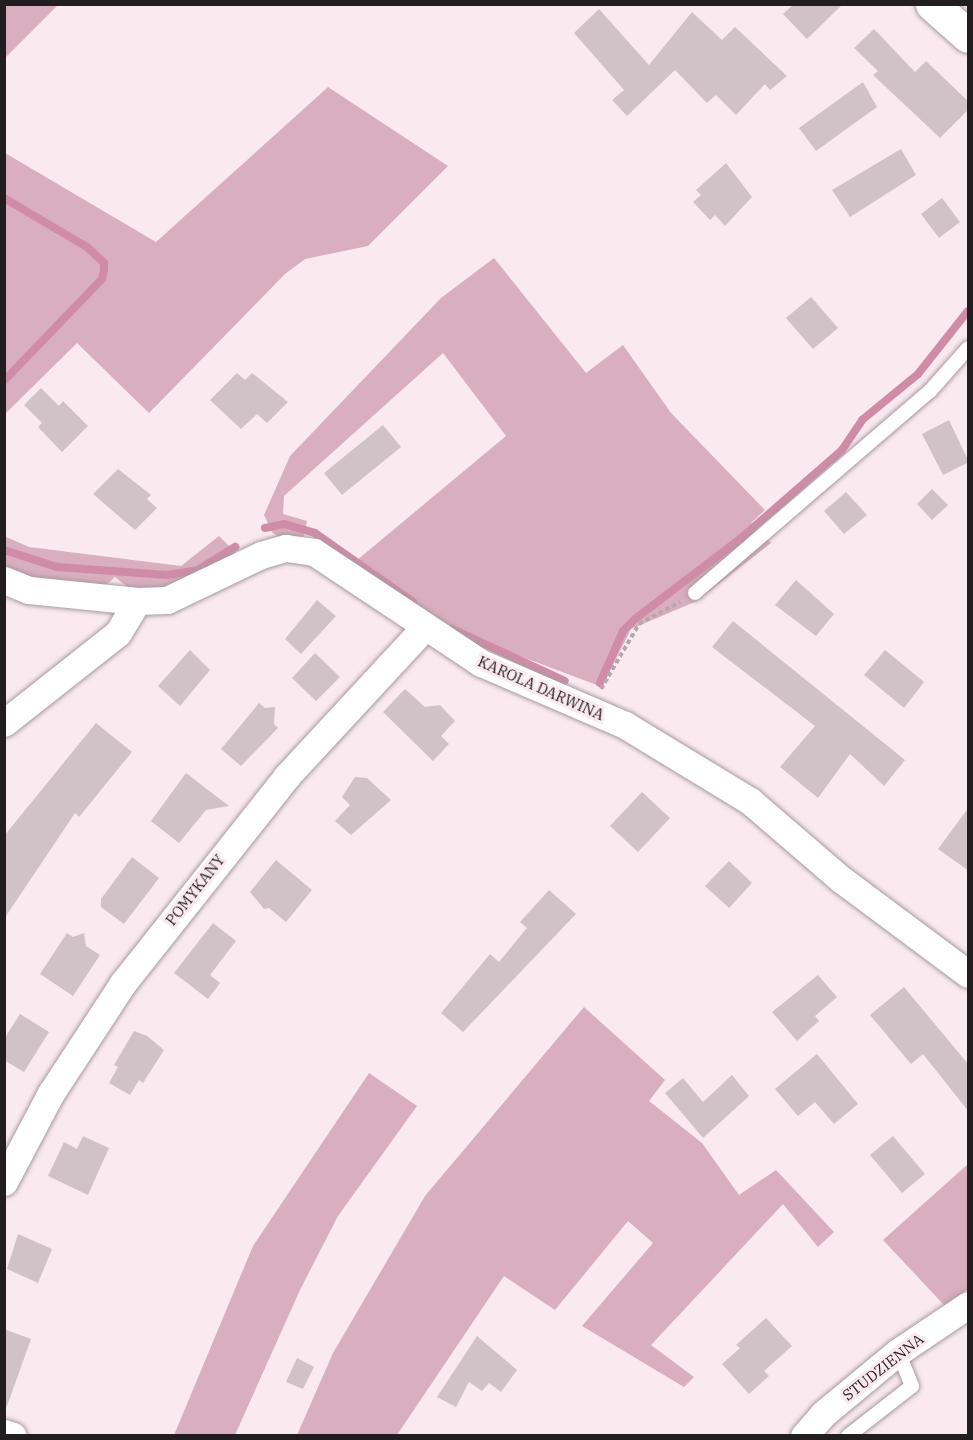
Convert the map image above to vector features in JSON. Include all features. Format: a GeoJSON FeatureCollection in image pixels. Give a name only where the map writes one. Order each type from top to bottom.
{"type":"FeatureCollection","features":[{"type":"Feature","properties":{"kind":"street"},"geometry":{"type":"LineString","coordinates":[[932,4],[969,36]]}},
{"type":"Feature","properties":{"kind":"street","name":"KAROLA DARWINA"},"geometry":{"type":"LineString","coordinates":[[4,580],[29,590],[137,601],[167,600],[261,555],[286,548],[314,552],[424,628],[481,663],[625,725],[750,801],[842,880],[969,974]]}},
{"type":"Feature","properties":{"kind":"street"},"geometry":{"type":"LineString","coordinates":[[4,723],[118,633],[137,601]]}},
{"type":"Feature","properties":{"kind":"street","name":"POMYKANY"},"geometry":{"type":"LineString","coordinates":[[4,1182],[51,1093],[123,983],[286,777],[424,628]]}},
{"type":"Feature","properties":{"kind":"street","name":"STUDZIENNA"},"geometry":{"type":"LineString","coordinates":[[804,1436],[823,1414],[898,1352],[969,1305]]}},
{"type":"Feature","properties":{"kind":"street"},"geometry":{"type":"LineString","coordinates":[[4,1432],[13,1436]]}},
{"type":"Feature","properties":{"kind":"lane"},"geometry":{"type":"LineString","coordinates":[[695,593],[930,391],[969,348]]}},
{"type":"Feature","properties":{"kind":"lane"},"geometry":{"type":"LineString","coordinates":[[848,1436],[912,1386],[898,1352]]}},
{"type":"Feature","properties":{"kind":"path"},"geometry":{"type":"LineString","coordinates":[[596,693],[604,686],[639,624],[695,593]]}},
{"type":"Feature","properties":{"kind":"shaded area"},"geometry":{"type":"Polygon","coordinates":[[[4,5],[58,5],[5,58],[4,5]]]}},
{"type":"Feature","properties":{"kind":"shaded area"},"geometry":{"type":"Polygon","coordinates":[[[328,87],[448,166],[368,246],[305,259],[285,274],[149,413],[77,343],[5,414],[5,153],[156,242],[328,87]]]}},
{"type":"Feature","properties":{"kind":"shaded area"},"geometry":{"type":"Polygon","coordinates":[[[494,258],[586,373],[623,345],[671,413],[765,510],[751,523],[771,543],[697,601],[631,629],[602,687],[427,621],[350,566],[506,436],[443,353],[284,496],[283,514],[307,521],[303,539],[280,538],[272,532],[264,515],[290,456],[441,298],[494,258]]]}},
{"type":"Feature","properties":{"kind":"shaded area"},"geometry":{"type":"Polygon","coordinates":[[[4,536],[29,547],[181,566],[219,536],[238,555],[140,597],[115,577],[89,600],[13,573],[5,566],[4,536]]]}},
{"type":"Feature","properties":{"kind":"shaded area"},"geometry":{"type":"Polygon","coordinates":[[[584,1007],[665,1080],[649,1101],[702,1143],[739,1195],[776,1170],[834,1232],[818,1247],[783,1204],[651,1345],[694,1377],[684,1387],[582,1326],[653,1243],[628,1221],[555,1310],[504,1276],[397,1435],[297,1435],[333,1353],[425,1196],[584,1007]]]}},
{"type":"Feature","properties":{"kind":"shaded area"},"geometry":{"type":"Polygon","coordinates":[[[369,1073],[417,1106],[338,1216],[300,1290],[235,1435],[174,1435],[253,1246],[369,1073]]]}},
{"type":"Feature","properties":{"kind":"shaded area"},"geometry":{"type":"Polygon","coordinates":[[[968,1164],[968,1289],[945,1306],[883,1240],[968,1164]]]}},
{"type":"Feature","properties":{"kind":"building"},"geometry":{"type":"Polygon","coordinates":[[[794,4],[843,4],[807,39],[783,14],[794,4]]]}},
{"type":"Feature","properties":{"kind":"building"},"geometry":{"type":"Polygon","coordinates":[[[599,9],[649,65],[692,12],[722,40],[735,27],[787,76],[770,90],[765,84],[736,115],[716,95],[707,103],[675,70],[627,116],[612,100],[624,90],[574,33],[599,9]]]}},
{"type":"Feature","properties":{"kind":"building"},"geometry":{"type":"Polygon","coordinates":[[[874,29],[915,72],[926,61],[969,102],[969,109],[940,138],[873,75],[878,71],[854,48],[874,29]]]}},
{"type":"Feature","properties":{"kind":"building"},"geometry":{"type":"Polygon","coordinates":[[[863,82],[877,107],[816,151],[799,128],[863,82]]]}},
{"type":"Feature","properties":{"kind":"building"},"geometry":{"type":"Polygon","coordinates":[[[901,149],[916,175],[850,217],[832,190],[901,149]]]}},
{"type":"Feature","properties":{"kind":"building"},"geometry":{"type":"Polygon","coordinates":[[[726,163],[752,197],[725,226],[715,215],[710,220],[693,202],[701,195],[696,190],[726,163]]]}},
{"type":"Feature","properties":{"kind":"building"},"geometry":{"type":"Polygon","coordinates":[[[942,198],[960,222],[939,238],[921,214],[942,198]]]}},
{"type":"Feature","properties":{"kind":"building"},"geometry":{"type":"Polygon","coordinates":[[[811,297],[838,328],[813,349],[786,318],[811,297]]]}},
{"type":"Feature","properties":{"kind":"building"},"geometry":{"type":"Polygon","coordinates":[[[237,373],[245,380],[252,373],[288,402],[267,423],[257,414],[241,429],[210,400],[237,373]]]}},
{"type":"Feature","properties":{"kind":"building"},"geometry":{"type":"Polygon","coordinates":[[[41,388],[59,406],[63,401],[88,426],[62,452],[38,427],[42,423],[24,405],[41,388]]]}},
{"type":"Feature","properties":{"kind":"building"},"geometry":{"type":"Polygon","coordinates":[[[949,420],[969,462],[943,475],[922,434],[949,420]]]}},
{"type":"Feature","properties":{"kind":"building"},"geometry":{"type":"Polygon","coordinates":[[[383,425],[401,447],[342,495],[324,473],[383,425]]]}},
{"type":"Feature","properties":{"kind":"building"},"geometry":{"type":"Polygon","coordinates":[[[118,469],[151,495],[147,499],[157,508],[135,530],[93,494],[118,469]]]}},
{"type":"Feature","properties":{"kind":"building"},"geometry":{"type":"Polygon","coordinates":[[[932,489],[948,505],[932,520],[917,504],[932,489]]]}},
{"type":"Feature","properties":{"kind":"building"},"geometry":{"type":"Polygon","coordinates":[[[846,492],[867,515],[844,534],[824,511],[846,492]]]}},
{"type":"Feature","properties":{"kind":"building"},"geometry":{"type":"Polygon","coordinates":[[[796,580],[834,614],[816,636],[775,605],[796,580]]]}},
{"type":"Feature","properties":{"kind":"building"},"geometry":{"type":"Polygon","coordinates":[[[317,600],[336,616],[301,654],[285,639],[317,600]]]}},
{"type":"Feature","properties":{"kind":"building"},"geometry":{"type":"Polygon","coordinates":[[[733,621],[905,760],[884,786],[850,754],[818,798],[780,767],[815,726],[712,647],[733,621]]]}},
{"type":"Feature","properties":{"kind":"building"},"geometry":{"type":"Polygon","coordinates":[[[190,650],[210,670],[180,706],[158,686],[190,650]]]}},
{"type":"Feature","properties":{"kind":"building"},"geometry":{"type":"Polygon","coordinates":[[[885,650],[924,682],[904,708],[864,675],[885,650]]]}},
{"type":"Feature","properties":{"kind":"building"},"geometry":{"type":"Polygon","coordinates":[[[315,653],[340,677],[316,701],[292,678],[315,653]]]}},
{"type":"Feature","properties":{"kind":"building"},"geometry":{"type":"Polygon","coordinates":[[[405,689],[425,707],[440,705],[455,721],[441,736],[449,744],[433,761],[383,712],[405,689]]]}},
{"type":"Feature","properties":{"kind":"building"},"geometry":{"type":"Polygon","coordinates":[[[259,703],[265,708],[275,707],[274,724],[278,728],[241,766],[221,749],[259,703]]]}},
{"type":"Feature","properties":{"kind":"building"},"geometry":{"type":"Polygon","coordinates":[[[96,723],[132,752],[79,817],[75,813],[4,919],[4,836],[96,723]]]}},
{"type":"Feature","properties":{"kind":"building"},"geometry":{"type":"Polygon","coordinates":[[[186,773],[229,806],[206,810],[179,843],[151,821],[186,773]]]}},
{"type":"Feature","properties":{"kind":"building"},"geometry":{"type":"Polygon","coordinates":[[[355,777],[367,778],[391,800],[351,835],[335,821],[350,805],[342,797],[355,777]]]}},
{"type":"Feature","properties":{"kind":"building"},"geometry":{"type":"Polygon","coordinates":[[[642,792],[670,818],[638,852],[610,826],[642,792]]]}},
{"type":"Feature","properties":{"kind":"building"},"geometry":{"type":"Polygon","coordinates":[[[969,807],[969,871],[938,849],[969,807]]]}},
{"type":"Feature","properties":{"kind":"building"},"geometry":{"type":"Polygon","coordinates":[[[132,857],[159,878],[124,924],[101,907],[101,899],[132,857]]]}},
{"type":"Feature","properties":{"kind":"building"},"geometry":{"type":"Polygon","coordinates":[[[276,860],[312,890],[286,922],[269,908],[264,909],[250,892],[276,860]]]}},
{"type":"Feature","properties":{"kind":"building"},"geometry":{"type":"Polygon","coordinates":[[[729,861],[752,883],[729,908],[705,886],[729,861]]]}},
{"type":"Feature","properties":{"kind":"building"},"geometry":{"type":"Polygon","coordinates":[[[549,890],[576,914],[463,1032],[441,1013],[490,954],[499,962],[527,928],[520,922],[549,890]]]}},
{"type":"Feature","properties":{"kind":"building"},"geometry":{"type":"Polygon","coordinates":[[[213,923],[236,941],[210,975],[220,983],[208,999],[174,973],[213,923]]]}},
{"type":"Feature","properties":{"kind":"building"},"geometry":{"type":"Polygon","coordinates":[[[67,933],[73,937],[84,933],[86,946],[100,955],[73,996],[40,974],[67,933]]]}},
{"type":"Feature","properties":{"kind":"building"},"geometry":{"type":"Polygon","coordinates":[[[818,975],[837,997],[815,1016],[819,1021],[797,1041],[772,1012],[818,975]]]}},
{"type":"Feature","properties":{"kind":"building"},"geometry":{"type":"Polygon","coordinates":[[[904,987],[969,1065],[969,1112],[923,1054],[911,1064],[870,1015],[904,987]]]}},
{"type":"Feature","properties":{"kind":"building"},"geometry":{"type":"Polygon","coordinates":[[[20,1014],[49,1032],[24,1072],[4,1060],[4,1039],[20,1014]]]}},
{"type":"Feature","properties":{"kind":"building"},"geometry":{"type":"Polygon","coordinates":[[[134,1031],[147,1036],[164,1050],[143,1083],[139,1080],[130,1095],[109,1083],[118,1067],[114,1065],[134,1031]]]}},
{"type":"Feature","properties":{"kind":"building"},"geometry":{"type":"Polygon","coordinates":[[[817,1054],[858,1104],[834,1124],[815,1102],[798,1116],[775,1089],[817,1054]]]}},
{"type":"Feature","properties":{"kind":"building"},"geometry":{"type":"Polygon","coordinates":[[[732,1075],[749,1096],[703,1138],[665,1093],[683,1078],[703,1102],[732,1075]]]}},
{"type":"Feature","properties":{"kind":"building"},"geometry":{"type":"Polygon","coordinates":[[[83,1136],[109,1148],[88,1195],[48,1176],[64,1142],[77,1149],[83,1136]]]}},
{"type":"Feature","properties":{"kind":"building"},"geometry":{"type":"Polygon","coordinates":[[[893,1136],[925,1174],[902,1193],[870,1155],[893,1136]]]}},
{"type":"Feature","properties":{"kind":"building"},"geometry":{"type":"Polygon","coordinates":[[[18,1234],[52,1249],[38,1283],[7,1269],[18,1234]]]}},
{"type":"Feature","properties":{"kind":"building"},"geometry":{"type":"Polygon","coordinates":[[[766,1318],[792,1346],[764,1371],[769,1376],[749,1394],[722,1364],[740,1348],[736,1345],[766,1318]]]}},
{"type":"Feature","properties":{"kind":"building"},"geometry":{"type":"Polygon","coordinates":[[[4,1329],[31,1339],[7,1406],[4,1405],[4,1329]]]}},
{"type":"Feature","properties":{"kind":"building"},"geometry":{"type":"Polygon","coordinates":[[[477,1336],[517,1370],[501,1392],[489,1383],[482,1391],[469,1382],[456,1407],[437,1397],[477,1336]]]}},
{"type":"Feature","properties":{"kind":"building"},"geometry":{"type":"Polygon","coordinates":[[[297,1358],[314,1367],[303,1389],[286,1382],[297,1358]]]}},
{"type":"Feature","properties":{"kind":"waterway"},"geometry":{"type":"LineString","coordinates":[[4,198],[87,247],[104,263],[102,279],[4,381]]}},
{"type":"Feature","properties":{"kind":"waterway"},"geometry":{"type":"LineString","coordinates":[[600,683],[623,631],[635,619],[740,539],[842,450],[862,420],[918,374],[968,311]]}},
{"type":"Feature","properties":{"kind":"waterway"},"geometry":{"type":"LineString","coordinates":[[265,528],[284,524],[315,533],[413,602]]}},
{"type":"Feature","properties":{"kind":"waterway"},"geometry":{"type":"LineString","coordinates":[[4,550],[57,567],[167,575],[198,570],[235,547]]}},
{"type":"Feature","properties":{"kind":"waterway"},"geometry":{"type":"LineString","coordinates":[[452,629],[565,681]]}}]}
